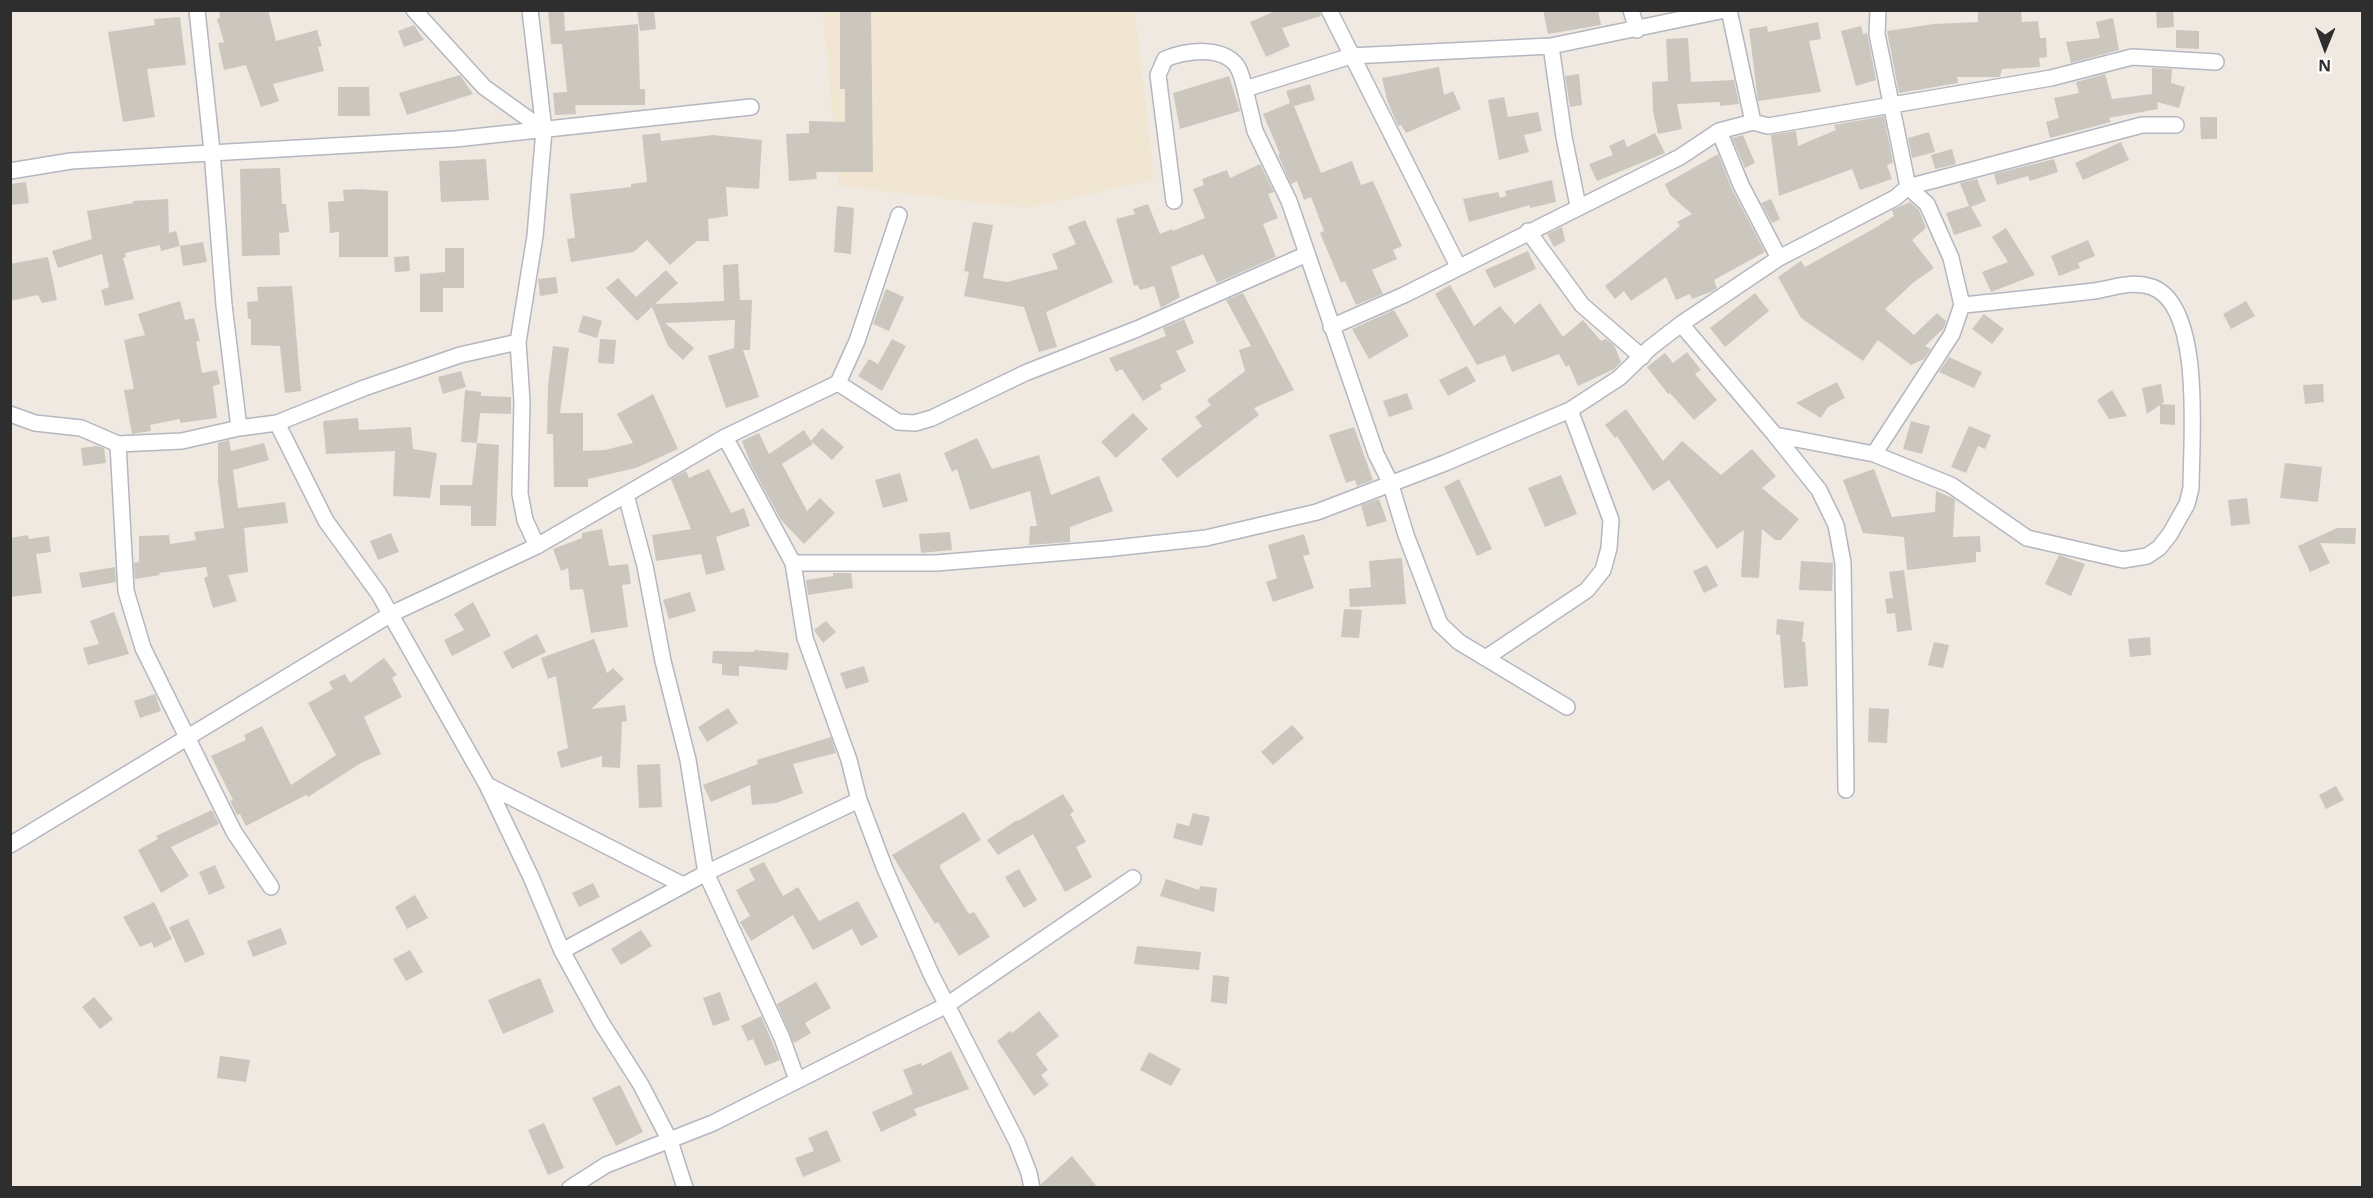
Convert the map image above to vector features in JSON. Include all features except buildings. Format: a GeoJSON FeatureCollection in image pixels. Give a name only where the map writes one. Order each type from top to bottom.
{"type":"FeatureCollection","features":[{"type":"Feature","properties":{"kind":"street"},"geometry":{"type":"LineString","coordinates":[[197,10],[212,151],[224,305],[238,428]]}},
{"type":"Feature","properties":{"kind":"street"},"geometry":{"type":"LineString","coordinates":[[414,10],[484,87],[544,130]]}},
{"type":"Feature","properties":{"kind":"street"},"geometry":{"type":"LineString","coordinates":[[530,10],[544,130],[535,236],[518,342],[522,401],[520,494],[525,520],[537,546]]}},
{"type":"Feature","properties":{"kind":"street"},"geometry":{"type":"LineString","coordinates":[[1329,10],[1458,266]]}},
{"type":"Feature","properties":{"kind":"street"},"geometry":{"type":"LineString","coordinates":[[1631,10],[1637,30]]}},
{"type":"Feature","properties":{"kind":"street"},"geometry":{"type":"LineString","coordinates":[[1245,89],[1351,56],[1551,46],[1725,10]]}},
{"type":"Feature","properties":{"kind":"street"},"geometry":{"type":"LineString","coordinates":[[1729,10],[1754,122]]}},
{"type":"Feature","properties":{"kind":"street"},"geometry":{"type":"LineString","coordinates":[[1874,454],[1952,334],[1962,305],[1951,258],[1927,204],[1908,187],[1877,34],[1878,10]]}},
{"type":"Feature","properties":{"kind":"street"},"geometry":{"type":"LineString","coordinates":[[1551,46],[1564,137],[1578,206]]}},
{"type":"Feature","properties":{"kind":"street"},"geometry":{"type":"LineString","coordinates":[[1174,201],[1158,75],[1162,62],[1183,52],[1205,52],[1222,56],[1238,67],[1255,131],[1288,201],[1376,454],[1390,482],[1406,535],[1440,624],[1459,642],[1567,707]]}},
{"type":"Feature","properties":{"kind":"street"},"geometry":{"type":"LineString","coordinates":[[1332,327],[1404,295],[1680,157],[1719,131],[1754,122],[1768,126],[2051,78],[2133,57],[2216,62]]}},
{"type":"Feature","properties":{"kind":"street"},"geometry":{"type":"LineString","coordinates":[[10,171],[71,161],[212,151],[455,139],[751,107]]}},
{"type":"Feature","properties":{"kind":"street"},"geometry":{"type":"LineString","coordinates":[[793,563],[936,563],[1206,538],[1317,512],[1390,482],[1445,463],[1570,410],[1619,378],[1681,324],[1779,258],[1895,198],[1908,187],[2133,128],[2176,125]]}},
{"type":"Feature","properties":{"kind":"street"},"geometry":{"type":"LineString","coordinates":[[1719,131],[1741,185],[1779,258]]}},
{"type":"Feature","properties":{"kind":"street"},"geometry":{"type":"LineString","coordinates":[[10,845],[187,740],[391,614],[537,546],[725,437],[838,382],[857,341],[899,215]]}},
{"type":"Feature","properties":{"kind":"street"},"geometry":{"type":"LineString","coordinates":[[1528,231],[1582,305],[1641,357]]}},
{"type":"Feature","properties":{"kind":"street"},"geometry":{"type":"LineString","coordinates":[[838,382],[898,422],[915,423],[932,418],[1025,373],[1137,329],[1307,254]]}},
{"type":"Feature","properties":{"kind":"street"},"geometry":{"type":"LineString","coordinates":[[1775,435],[1874,454],[1951,485],[2027,538],[2100,556],[2131,560],[2147,556],[2158,548],[2170,534],[2187,504],[2191,488],[2191,396],[2186,338],[2173,304],[2166,294],[2152,287],[2121,284],[2098,290],[1962,305]]}},
{"type":"Feature","properties":{"kind":"street"},"geometry":{"type":"LineString","coordinates":[[1681,324],[1819,490],[1836,525],[1843,563],[1846,790]]}},
{"type":"Feature","properties":{"kind":"street"},"geometry":{"type":"LineString","coordinates":[[10,414],[35,423],[81,428],[118,444],[182,441],[238,428],[277,423],[364,388],[459,356],[518,342]]}},
{"type":"Feature","properties":{"kind":"street"},"geometry":{"type":"LineString","coordinates":[[1486,657],[1587,590],[1603,570],[1609,548],[1611,520],[1570,410]]}},
{"type":"Feature","properties":{"kind":"street"},"geometry":{"type":"LineString","coordinates":[[277,423],[326,521],[391,614],[487,785],[531,877],[562,951],[601,1022],[641,1084],[670,1141],[685,1188]]}},
{"type":"Feature","properties":{"kind":"street"},"geometry":{"type":"LineString","coordinates":[[725,437],[793,563],[805,638],[849,760],[859,800],[885,869],[947,1005],[1017,1142],[1032,1188]]}},
{"type":"Feature","properties":{"kind":"street"},"geometry":{"type":"LineString","coordinates":[[118,444],[126,591],[142,648],[234,832],[271,887]]}},
{"type":"Feature","properties":{"kind":"street"},"geometry":{"type":"LineString","coordinates":[[626,495],[645,566],[663,661],[688,760],[706,873],[782,1038],[797,1080]]}},
{"type":"Feature","properties":{"kind":"street"},"geometry":{"type":"LineString","coordinates":[[487,785],[683,885]]}},
{"type":"Feature","properties":{"kind":"street"},"geometry":{"type":"LineString","coordinates":[[562,951],[706,873],[859,800]]}},
{"type":"Feature","properties":{"kind":"street"},"geometry":{"type":"LineString","coordinates":[[570,1188],[606,1165],[714,1123],[947,1005],[1133,878]]}},
{"type":"Feature","properties":{"kind":"shaded area"},"geometry":{"type":"Polygon","coordinates":[[[823,11],[1135,11],[1154,180],[1027,208],[839,186],[823,11]]]}}]}
